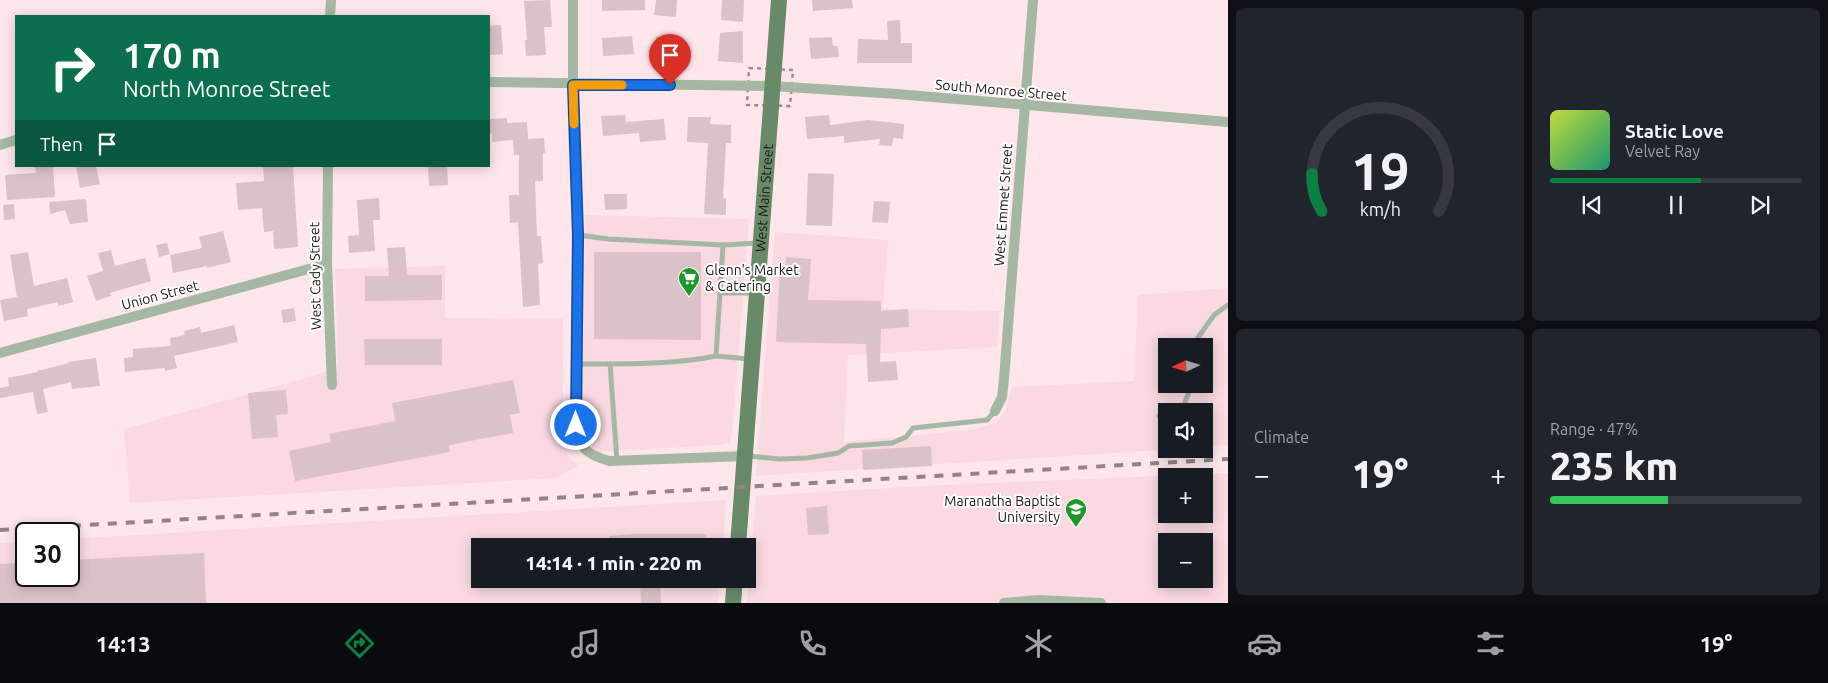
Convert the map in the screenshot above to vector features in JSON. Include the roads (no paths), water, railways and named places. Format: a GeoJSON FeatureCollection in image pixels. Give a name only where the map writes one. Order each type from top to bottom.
{"type":"FeatureCollection","features":[{"type":"Feature","properties":{"kind":"main road","name":"West Main Street"},"geometry":{"type":"LineString","coordinates":[[739,538],[779,0]]}},
{"type":"Feature","properties":{"kind":"main road"},"geometry":{"type":"LineString","coordinates":[[733,603],[734,588]]}},
{"type":"Feature","properties":{"kind":"street"},"geometry":{"type":"LineString","coordinates":[[330,0],[330,15]]}},
{"type":"Feature","properties":{"kind":"street"},"geometry":{"type":"LineString","coordinates":[[573,0],[573,85],[578,235],[576,425],[582,447],[592,456],[609,461],[745,456]]}},
{"type":"Feature","properties":{"kind":"street","name":"West Emmet Street"},"geometry":{"type":"LineString","coordinates":[[995,411],[1002,396],[1004,379],[1033,0]]}},
{"type":"Feature","properties":{"kind":"street","name":"South Monroe Street"},"geometry":{"type":"LineString","coordinates":[[490,82],[573,85],[772,86],[897,94],[1228,122]]}},
{"type":"Feature","properties":{"kind":"street"},"geometry":{"type":"LineString","coordinates":[[0,145],[15,140]]}},
{"type":"Feature","properties":{"kind":"street","name":"West Cady Street"},"geometry":{"type":"LineString","coordinates":[[328,167],[327,264],[332,385]]}},
{"type":"Feature","properties":{"kind":"street","name":"Union Street"},"geometry":{"type":"LineString","coordinates":[[0,353],[327,264]]}},
{"type":"Feature","properties":{"kind":"street"},"geometry":{"type":"LineString","coordinates":[[1004,603],[1038,600],[1101,603]]}},
{"type":"Feature","properties":{"kind":"lane"},"geometry":{"type":"LineString","coordinates":[[578,235],[608,239],[723,245],[761,243]]}},
{"type":"Feature","properties":{"kind":"lane"},"geometry":{"type":"LineString","coordinates":[[716,356],[723,245]]}},
{"type":"Feature","properties":{"kind":"lane"},"geometry":{"type":"LineString","coordinates":[[720,293],[757,293]]}},
{"type":"Feature","properties":{"kind":"lane"},"geometry":{"type":"LineString","coordinates":[[1198,338],[1214,315],[1228,304]]}},
{"type":"Feature","properties":{"kind":"lane"},"geometry":{"type":"LineString","coordinates":[[576,364],[697,360],[716,356],[752,359]]}},
{"type":"Feature","properties":{"kind":"lane"},"geometry":{"type":"LineString","coordinates":[[610,364],[617,461]]}},
{"type":"Feature","properties":{"kind":"lane"},"geometry":{"type":"LineString","coordinates":[[745,456],[779,459],[807,458],[838,453],[849,446],[892,443],[906,437],[913,428],[987,420],[995,411]]}},
{"type":"Feature","properties":{"kind":"railway"},"geometry":{"type":"LineString","coordinates":[[0,530],[1228,459]]}},
{"type":"Feature","properties":{"kind":"place","name":"Glenn's Market & Catering"},"geometry":{"type":"Point","coordinates":[689,297]}},
{"type":"Feature","properties":{"kind":"place","name":"Maranatha Baptist University"},"geometry":{"type":"Point","coordinates":[1076,528]}}]}
